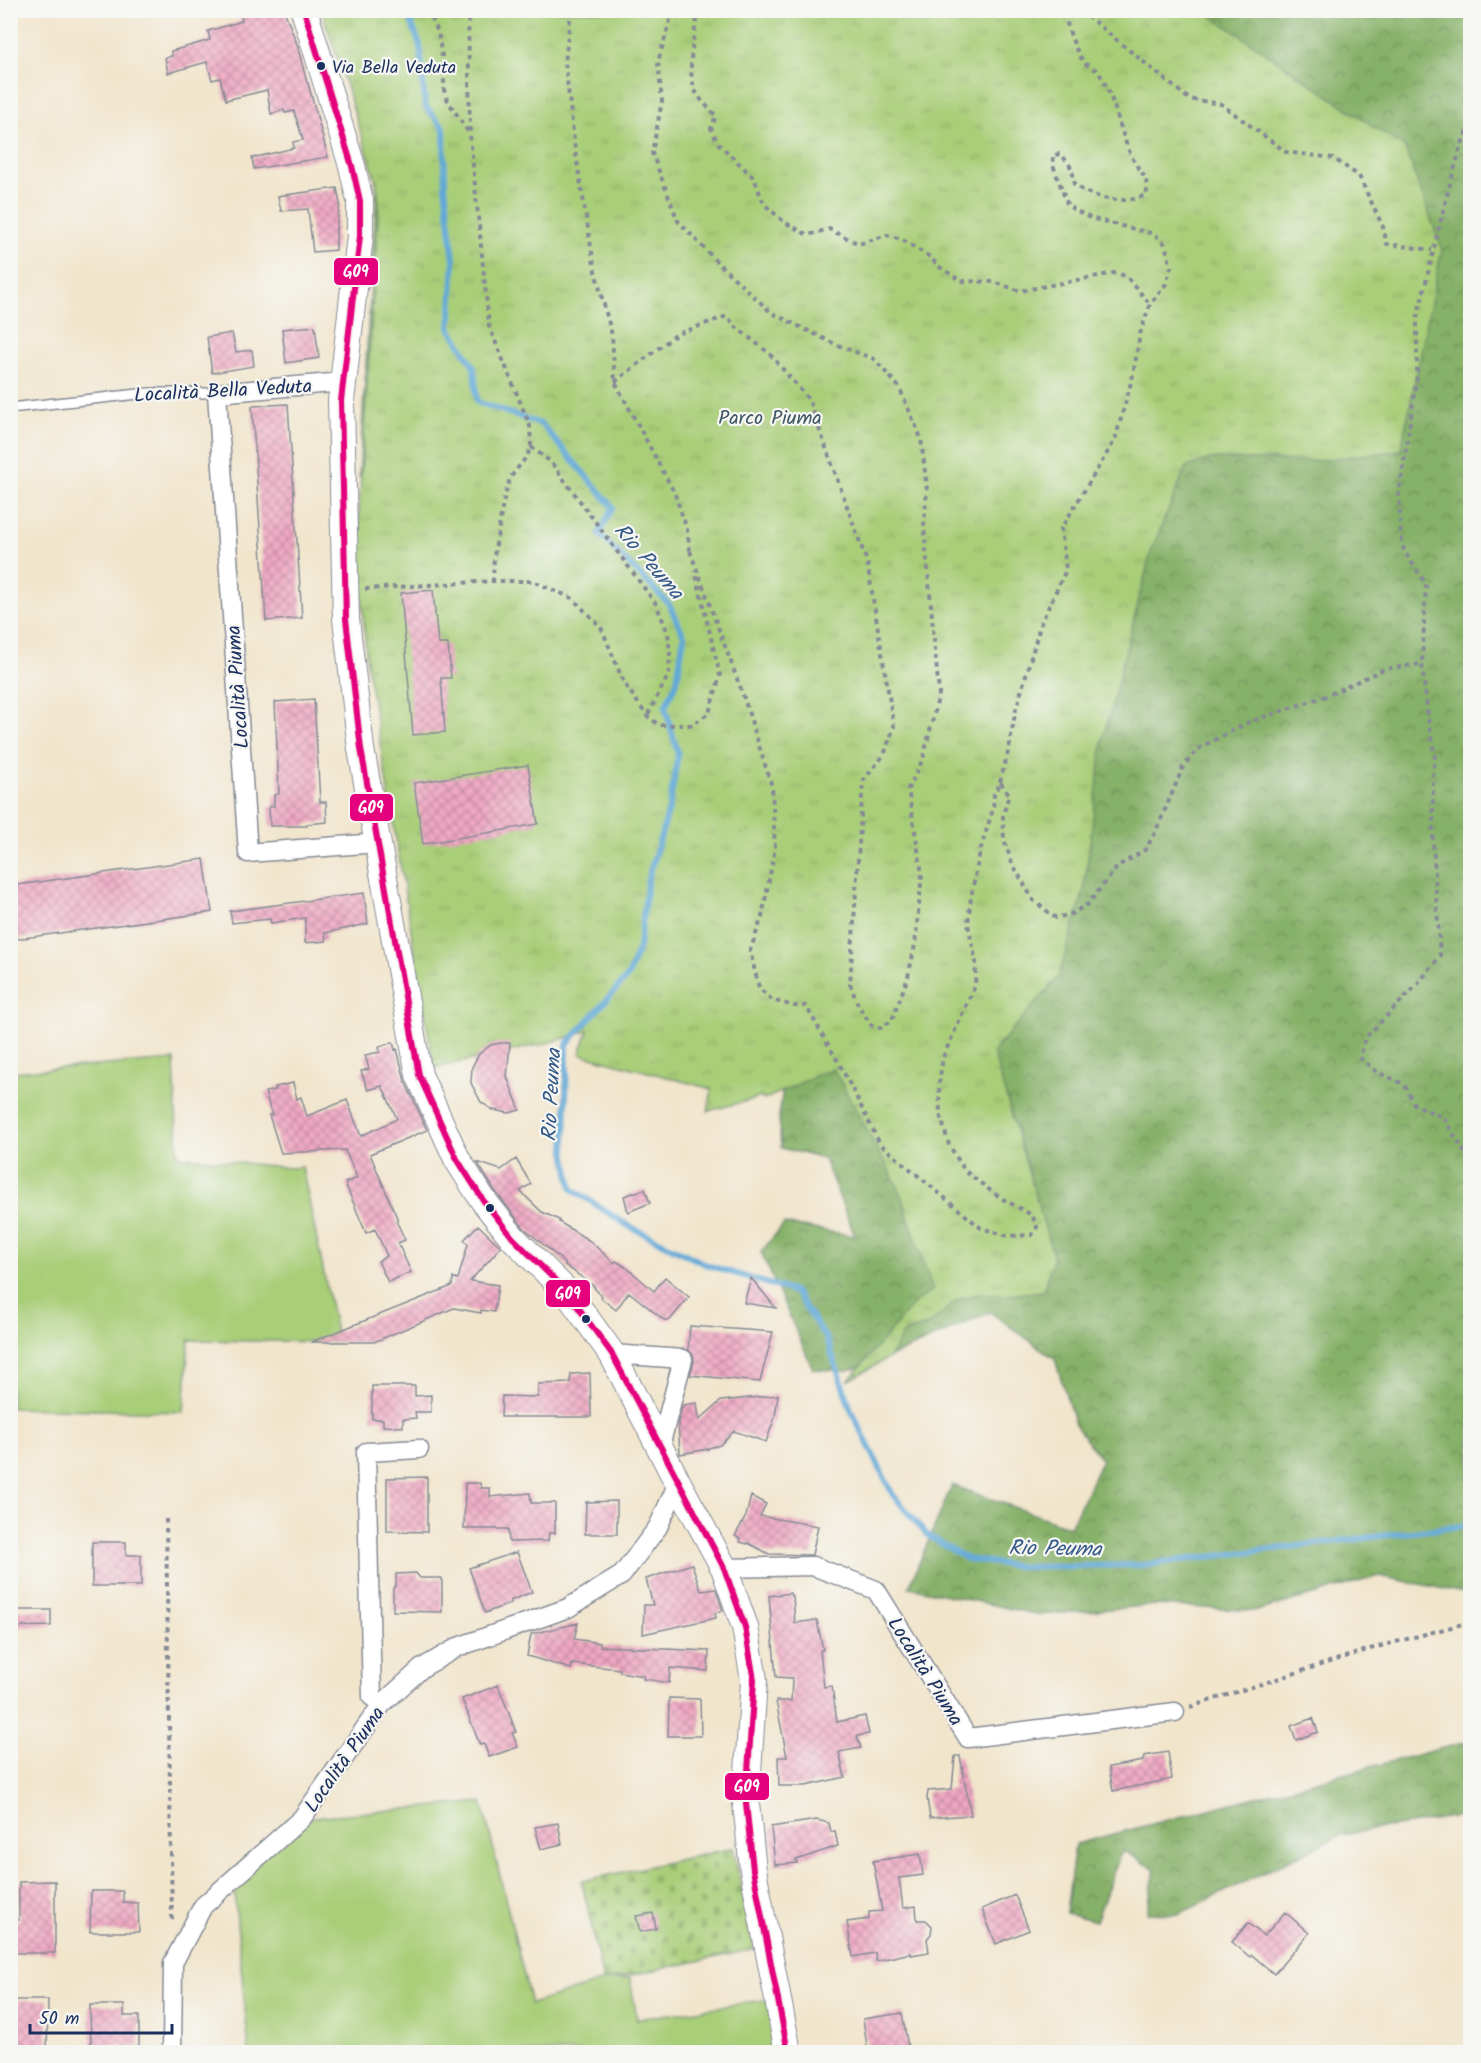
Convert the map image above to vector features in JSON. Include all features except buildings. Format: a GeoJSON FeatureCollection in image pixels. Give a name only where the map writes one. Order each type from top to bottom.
{"type":"FeatureCollection","features":[{"type":"Feature","properties":{"kind":"street"},"geometry":{"type":"LineString","coordinates":[[304,10],[352,166],[360,201],[360,236],[341,401],[346,619],[361,749],[418,1076],[457,1159],[483,1200],[513,1238],[567,1292],[612,1354],[724,1568],[745,1627],[754,1680],[746,1803],[753,1870],[788,2052]]}},
{"type":"Feature","properties":{"kind":"street","name":"Località Bella Veduta"},"geometry":{"type":"LineString","coordinates":[[218,393],[343,382]]}},
{"type":"Feature","properties":{"kind":"street","name":"Località Piuma"},"geometry":{"type":"LineString","coordinates":[[218,393],[248,853],[377,843]]}},
{"type":"Feature","properties":{"kind":"street"},"geometry":{"type":"LineString","coordinates":[[612,1354],[683,1359],[660,1446]]}},
{"type":"Feature","properties":{"kind":"street"},"geometry":{"type":"LineString","coordinates":[[382,1704],[372,1697],[366,1452],[419,1449]]}},
{"type":"Feature","properties":{"kind":"street","name":"Località Piuma"},"geometry":{"type":"LineString","coordinates":[[172,2052],[173,1963],[203,1906],[302,1818],[382,1704],[422,1668],[458,1647],[568,1608],[622,1575],[658,1527],[678,1483]]}},
{"type":"Feature","properties":{"kind":"street","name":"Località Piuma"},"geometry":{"type":"LineString","coordinates":[[724,1568],[813,1566],[876,1590],[968,1738],[1175,1712]]}},
{"type":"Feature","properties":{"kind":"lane","name":"Località Bella Veduta"},"geometry":{"type":"LineString","coordinates":[[10,408],[148,393],[218,393]]}},
{"type":"Feature","properties":{"kind":"path"},"geometry":{"type":"LineString","coordinates":[[428,10],[438,32],[444,69],[444,90],[448,101],[471,135]]}},
{"type":"Feature","properties":{"kind":"path"},"geometry":{"type":"LineString","coordinates":[[468,10],[471,135],[489,326],[530,426],[531,447],[510,478],[499,528],[493,581]]}},
{"type":"Feature","properties":{"kind":"path"},"geometry":{"type":"LineString","coordinates":[[347,591],[493,581],[532,581],[572,598],[601,627],[624,683],[647,717],[659,724],[692,724],[709,713],[720,676],[690,551],[687,529],[674,492],[615,382],[612,335],[595,271],[574,138],[565,62],[571,10]]}},
{"type":"Feature","properties":{"kind":"path"},"geometry":{"type":"LineString","coordinates":[[615,382],[677,334],[727,316],[736,327],[770,354],[809,400],[867,562],[894,727],[884,755],[863,781],[850,984],[858,1005],[872,1026],[881,1028],[892,1020],[908,977],[915,945],[922,874],[908,789],[923,759],[939,694],[924,527],[927,489],[921,438],[899,387],[874,359],[835,344],[772,313],[721,266],[678,221],[652,153],[662,101],[658,62],[673,10]]}},
{"type":"Feature","properties":{"kind":"path"},"geometry":{"type":"LineString","coordinates":[[699,10],[692,43],[696,92],[716,116],[711,128],[718,143],[754,178],[764,204],[784,222],[808,235],[829,229],[859,244],[887,235],[901,239],[930,257],[938,266],[961,281],[994,282],[1020,291],[1114,273],[1126,276],[1150,304]]}},
{"type":"Feature","properties":{"kind":"path"},"geometry":{"type":"LineString","coordinates":[[690,551],[743,695],[772,787],[775,848],[762,917],[750,951],[759,988],[772,1000],[794,1006],[806,1006],[840,1065],[880,1144],[981,1228],[1008,1236],[1032,1235],[1037,1227],[1032,1215],[999,1197],[965,1171],[949,1145],[940,1114],[939,1083],[943,1057],[975,986],[976,962],[968,924],[971,897],[980,851],[993,809],[994,794],[1000,782],[1009,749],[1014,713],[1041,623],[1066,570],[1061,529],[1115,440],[1133,375],[1140,334],[1150,304],[1166,284],[1171,267],[1165,244],[1154,234],[1090,218],[1068,206],[1053,165],[1053,155],[1060,154],[1068,161],[1074,173],[1074,184],[1083,192],[1102,198],[1136,200],[1147,194],[1146,178],[1135,166],[1118,116],[1098,71],[1084,63],[1071,36],[1065,10]]}},
{"type":"Feature","properties":{"kind":"path"},"geometry":{"type":"LineString","coordinates":[[1080,10],[1190,99],[1221,104],[1286,152],[1333,158],[1359,176],[1383,227],[1387,244],[1432,250]]}},
{"type":"Feature","properties":{"kind":"path"},"geometry":{"type":"LineString","coordinates":[[1470,123],[1460,148],[1432,250],[1417,320],[1417,376],[1399,494],[1404,551],[1426,584],[1422,664],[1435,756],[1433,842],[1440,956],[1416,986],[1365,1038],[1360,1058],[1377,1072],[1404,1084],[1414,1104],[1444,1118],[1470,1162]]}},
{"type":"Feature","properties":{"kind":"path"},"geometry":{"type":"LineString","coordinates":[[531,447],[551,462],[656,604],[668,633],[669,674],[647,717]]}},
{"type":"Feature","properties":{"kind":"path"},"geometry":{"type":"LineString","coordinates":[[1000,782],[1009,794],[1003,816],[1004,840],[1012,863],[1033,900],[1056,918],[1071,914],[1088,904],[1118,866],[1145,850],[1184,765],[1201,747],[1249,722],[1326,696],[1384,669],[1422,664]]}},
{"type":"Feature","properties":{"kind":"path"},"geometry":{"type":"LineString","coordinates":[[166,1519],[173,1963]]}},
{"type":"Feature","properties":{"kind":"path"},"geometry":{"type":"LineString","coordinates":[[1175,1712],[1370,1649],[1470,1622]]}},
{"type":"Feature","properties":{"kind":"green space","name":"Parco Piuma"},"geometry":{"type":"Polygon","coordinates":[[[322,11],[1204,11],[1405,148],[1442,249],[1401,450],[1315,461],[1210,459],[1186,467],[1151,552],[1103,740],[1084,891],[1059,976],[993,1052],[1054,1258],[1043,1291],[1007,1295],[979,1294],[959,1299],[927,1326],[904,1333],[890,1357],[848,1381],[914,1304],[933,1290],[898,1187],[833,1068],[763,1100],[762,1097],[708,1111],[712,1089],[580,1054],[588,1031],[544,1044],[434,1068],[367,665],[361,588],[359,507],[379,205],[376,180],[322,11]]]}},
{"type":"Feature","properties":{"kind":"green space","name":"Parco Piuma"},"geometry":{"type":"Polygon","coordinates":[[[326,11],[1470,11],[1470,1594],[1379,1576],[1257,1611],[1156,1605],[1040,1615],[909,1587],[952,1485],[1070,1527],[1102,1460],[1075,1425],[1055,1359],[990,1312],[890,1357],[847,1371],[813,1369],[761,1252],[784,1224],[855,1236],[824,1159],[781,1148],[779,1116],[786,1069],[374,493],[359,476],[377,185],[326,11]]]}},
{"type":"Feature","properties":{"kind":"green space"},"geometry":{"type":"Polygon","coordinates":[[[174,1060],[178,1156],[290,1168],[302,1167],[338,1342],[189,1340],[184,1412],[11,1408],[11,1072],[174,1060]]]}},
{"type":"Feature","properties":{"kind":"green space"},"geometry":{"type":"Polygon","coordinates":[[[1470,1741],[1470,1814],[1341,1835],[1179,1914],[1147,1913],[1155,1869],[1122,1850],[1096,1921],[1066,1913],[1075,1844],[1470,1741]]]}},
{"type":"Feature","properties":{"kind":"green space"},"geometry":{"type":"Polygon","coordinates":[[[482,1802],[531,2004],[603,1981],[630,1978],[637,2019],[764,2000],[778,2003],[788,2052],[249,2052],[233,1879],[302,1818],[482,1802]]]}},
{"type":"Feature","properties":{"kind":"green space"},"geometry":{"type":"Polygon","coordinates":[[[733,1848],[755,1949],[603,1981],[582,1881],[733,1848]]]}},
{"type":"Feature","properties":{"kind":"waterway","name":"Rio Peuma"},"geometry":{"type":"LineString","coordinates":[[406,10],[420,45],[425,106],[444,128],[445,186],[454,260],[450,328],[474,367],[477,402],[541,424],[613,507],[599,534],[669,604],[684,636],[677,681],[665,707],[678,754],[669,809],[648,878],[639,947],[628,976],[567,1044],[565,1150],[572,1189],[627,1225],[707,1265],[795,1292],[827,1340],[851,1410],[893,1495],[927,1535],[967,1559],[1023,1567],[1142,1565],[1470,1525]]}},
{"type":"Feature","properties":{"kind":"transit line","name":"G09"},"geometry":{"type":"LineString","coordinates":[[304,10],[352,166],[360,201],[360,236],[341,401],[346,619],[361,749],[419,1075],[457,1159],[483,1200],[513,1238],[567,1292],[612,1354],[724,1568],[745,1627],[754,1680],[746,1803],[753,1870],[788,2052]]}},
{"type":"Feature","properties":{"kind":"place","name":"Via Bella Veduta"},"geometry":{"type":"Point","coordinates":[321,66]}}]}
